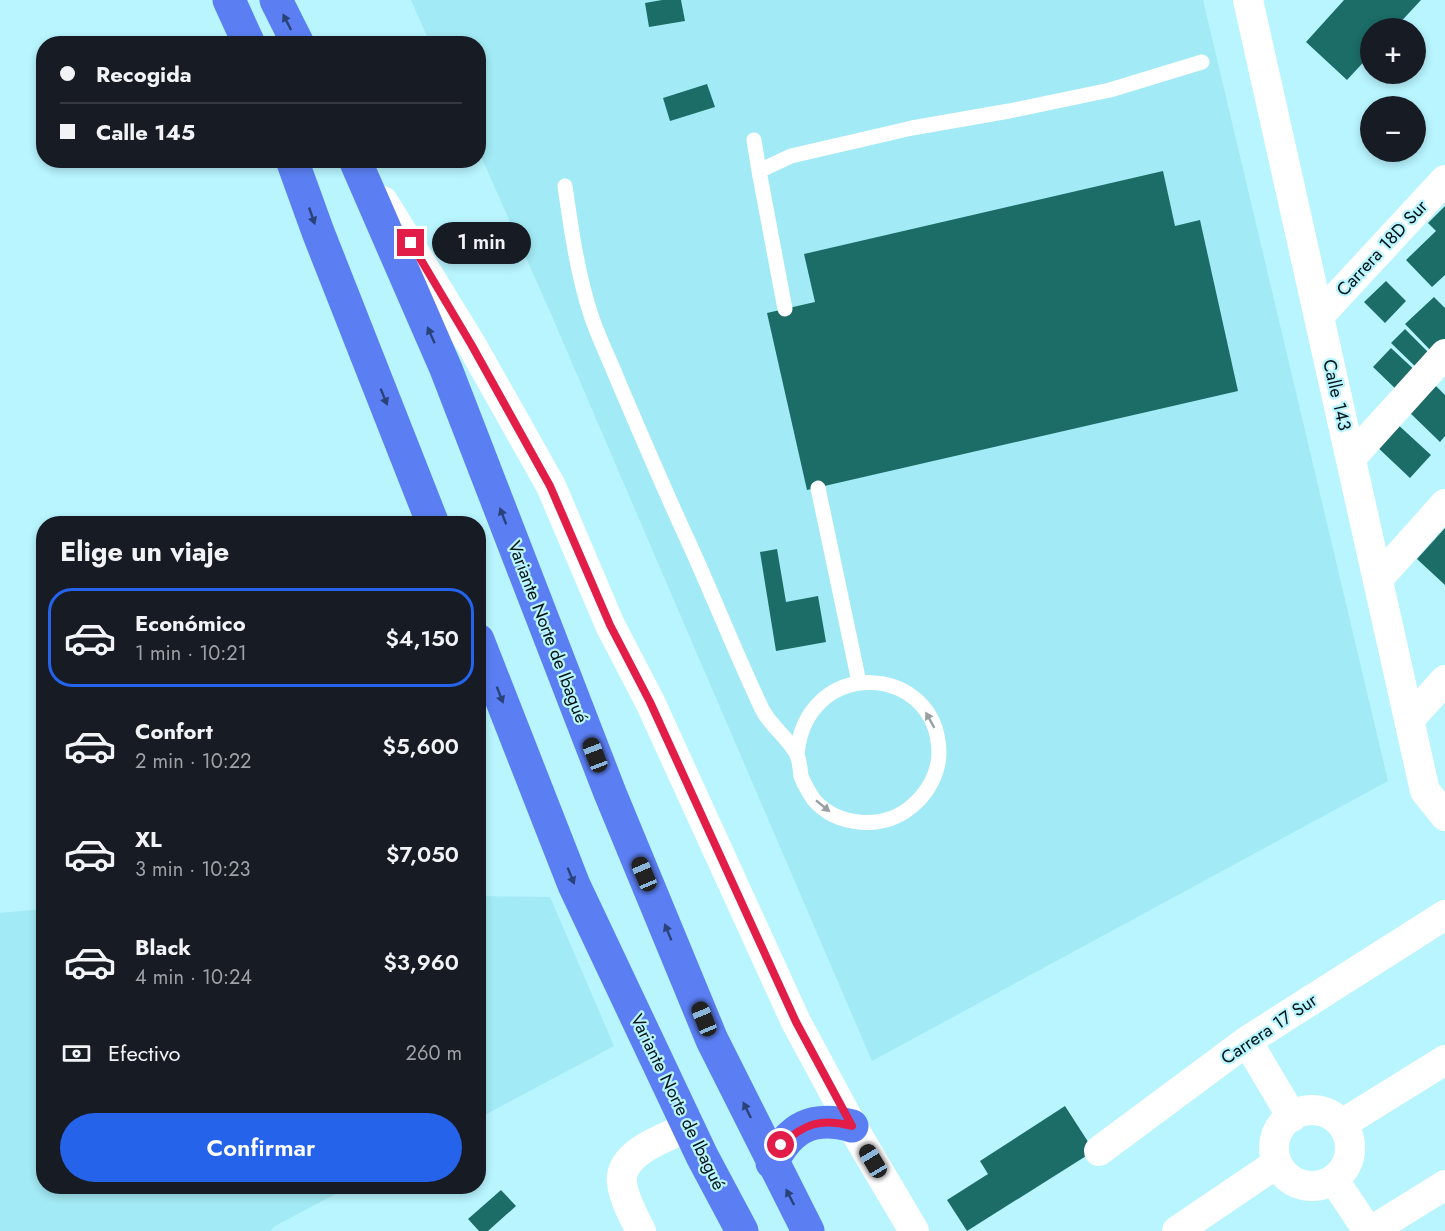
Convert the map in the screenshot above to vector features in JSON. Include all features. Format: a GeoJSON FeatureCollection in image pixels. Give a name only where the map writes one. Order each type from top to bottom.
{"type":"FeatureCollection","features":[{"type":"Feature","properties":{"kind":"highway"},"geometry":{"type":"LineString","coordinates":[[229,0],[245,36]]}},
{"type":"Feature","properties":{"kind":"highway"},"geometry":{"type":"LineString","coordinates":[[276,0],[294,36]]}},
{"type":"Feature","properties":{"kind":"highway"},"geometry":{"type":"LineString","coordinates":[[295,168],[430,516]]}},
{"type":"Feature","properties":{"kind":"highway","name":"Variante Norte de Ibagué"},"geometry":{"type":"LineString","coordinates":[[359,168],[446,369],[610,793],[712,1040],[808,1231]]}},
{"type":"Feature","properties":{"kind":"highway","name":"Variante Norte de Ibagué"},"geometry":{"type":"LineString","coordinates":[[486,660],[574,885],[688,1127],[742,1231]]}},
{"type":"Feature","properties":{"kind":"highway"},"geometry":{"type":"LineString","coordinates":[[772,1163],[781,1145],[795,1132],[809,1125],[838,1122],[852,1126]]}},
{"type":"Feature","properties":{"kind":"street","name":"Calle 143"},"geometry":{"type":"LineString","coordinates":[[1248,0],[1425,791],[1445,816]]}},
{"type":"Feature","properties":{"kind":"street"},"geometry":{"type":"LineString","coordinates":[[361,168],[398,223],[471,344],[550,486],[610,625],[650,702],[796,1022],[852,1126],[914,1231]]}},
{"type":"Feature","properties":{"kind":"street","name":"Carrera 18D Sur"},"geometry":{"type":"LineString","coordinates":[[1319,316],[1445,180]]}},
{"type":"Feature","properties":{"kind":"street"},"geometry":{"type":"LineString","coordinates":[[1351,458],[1445,354]]}},
{"type":"Feature","properties":{"kind":"street"},"geometry":{"type":"LineString","coordinates":[[1378,579],[1445,504]]}},
{"type":"Feature","properties":{"kind":"street"},"geometry":{"type":"LineString","coordinates":[[1409,720],[1445,680]]}},
{"type":"Feature","properties":{"kind":"street","name":"Carrera 17 Sur"},"geometry":{"type":"LineString","coordinates":[[1099,1151],[1247,1041],[1445,915]]}},
{"type":"Feature","properties":{"kind":"street"},"geometry":{"type":"LineString","coordinates":[[1247,1041],[1292,1117]]}},
{"type":"Feature","properties":{"kind":"street"},"geometry":{"type":"LineString","coordinates":[[1342,1124],[1445,1060]]}},
{"type":"Feature","properties":{"kind":"street"},"geometry":{"type":"LineString","coordinates":[[1302,1111],[1324,1112],[1342,1124],[1350,1144],[1346,1166],[1334,1180],[1310,1187],[1290,1180],[1276,1164],[1274,1142],[1284,1122],[1292,1117],[1302,1111]]}},
{"type":"Feature","properties":{"kind":"street"},"geometry":{"type":"LineString","coordinates":[[641,1231],[621,1183],[624,1166],[640,1151],[688,1127]]}},
{"type":"Feature","properties":{"kind":"street"},"geometry":{"type":"LineString","coordinates":[[1177,1231],[1276,1164]]}},
{"type":"Feature","properties":{"kind":"street"},"geometry":{"type":"LineString","coordinates":[[1334,1180],[1370,1231],[1445,1185]]}},
{"type":"Feature","properties":{"kind":"lane"},"geometry":{"type":"LineString","coordinates":[[759,171],[791,156],[912,128],[1110,90],[1202,62]]}},
{"type":"Feature","properties":{"kind":"lane"},"geometry":{"type":"LineString","coordinates":[[754,140],[785,309]]}},
{"type":"Feature","properties":{"kind":"lane"},"geometry":{"type":"LineString","coordinates":[[565,186],[590,312],[646,450],[764,712],[797,755]]}},
{"type":"Feature","properties":{"kind":"lane"},"geometry":{"type":"LineString","coordinates":[[818,488],[859,682]]}},
{"type":"Feature","properties":{"kind":"lane"},"geometry":{"type":"LineString","coordinates":[[859,682],[883,683],[906,692],[924,708],[935,729],[939,754],[934,777],[922,798],[903,814],[880,822],[856,823],[834,815],[815,800],[802,779],[797,755],[801,730],[814,707],[827,695],[859,682]]}},
{"type":"Feature","properties":{"kind":"shaded area"},"geometry":{"type":"Polygon","coordinates":[[[411,0],[1203,0],[1388,781],[872,1061],[486,168],[486,36],[427,36],[411,0]]]}},
{"type":"Feature","properties":{"kind":"shaded area"},"geometry":{"type":"Polygon","coordinates":[[[486,896],[550,897],[614,1046],[486,1114],[486,896]]]}},
{"type":"Feature","properties":{"kind":"shaded area"},"geometry":{"type":"Polygon","coordinates":[[[36,910],[36,1194],[336,1194],[275,1226],[270,1231],[0,1231],[0,913],[36,910]]]}},
{"type":"Feature","properties":{"kind":"building"},"geometry":{"type":"Polygon","coordinates":[[[681,0],[685,21],[649,27],[645,3],[681,0]]]}},
{"type":"Feature","properties":{"kind":"building"},"geometry":{"type":"Polygon","coordinates":[[[1344,0],[1421,0],[1404,18],[1360,18],[1360,66],[1347,80],[1306,42],[1344,0]]]}},
{"type":"Feature","properties":{"kind":"building"},"geometry":{"type":"Polygon","coordinates":[[[707,84],[715,107],[670,121],[663,98],[707,84]]]}},
{"type":"Feature","properties":{"kind":"building"},"geometry":{"type":"Polygon","coordinates":[[[1163,171],[1175,226],[1200,220],[1238,391],[807,490],[767,313],[815,302],[804,254],[1163,171]]]}},
{"type":"Feature","properties":{"kind":"building"},"geometry":{"type":"Polygon","coordinates":[[[1445,206],[1445,275],[1432,287],[1406,260],[1436,231],[1428,223],[1445,206]]]}},
{"type":"Feature","properties":{"kind":"building"},"geometry":{"type":"Polygon","coordinates":[[[1386,281],[1406,301],[1385,323],[1364,302],[1386,281]]]}},
{"type":"Feature","properties":{"kind":"building"},"geometry":{"type":"Polygon","coordinates":[[[1434,297],[1445,308],[1445,342],[1433,353],[1405,324],[1434,297]]]}},
{"type":"Feature","properties":{"kind":"building"},"geometry":{"type":"Polygon","coordinates":[[[1405,329],[1434,358],[1421,372],[1391,343],[1405,329]]]}},
{"type":"Feature","properties":{"kind":"building"},"geometry":{"type":"Polygon","coordinates":[[[1391,348],[1419,374],[1401,394],[1373,367],[1391,348]]]}},
{"type":"Feature","properties":{"kind":"building"},"geometry":{"type":"Polygon","coordinates":[[[1432,382],[1445,395],[1445,436],[1440,442],[1406,409],[1432,382]]]}},
{"type":"Feature","properties":{"kind":"building"},"geometry":{"type":"Polygon","coordinates":[[[1395,422],[1431,455],[1410,478],[1374,444],[1395,422]]]}},
{"type":"Feature","properties":{"kind":"building"},"geometry":{"type":"Polygon","coordinates":[[[1445,528],[1445,585],[1417,559],[1445,528]]]}},
{"type":"Feature","properties":{"kind":"building"},"geometry":{"type":"Polygon","coordinates":[[[777,549],[786,602],[818,596],[826,642],[776,651],[760,552],[777,549]]]}},
{"type":"Feature","properties":{"kind":"building"},"geometry":{"type":"Polygon","coordinates":[[[1065,1106],[1094,1151],[967,1231],[947,1200],[988,1174],[980,1161],[1065,1106]]]}},
{"type":"Feature","properties":{"kind":"building"},"geometry":{"type":"Polygon","coordinates":[[[501,1190],[516,1206],[488,1231],[479,1231],[468,1219],[501,1190]]]}},
{"type":"Feature","properties":{"kind":"route"},"geometry":{"type":"LineString","coordinates":[[411,243],[471,344],[550,486],[610,625],[650,702],[796,1022],[852,1126],[838,1122],[809,1125],[795,1132],[781,1145]]}}]}
